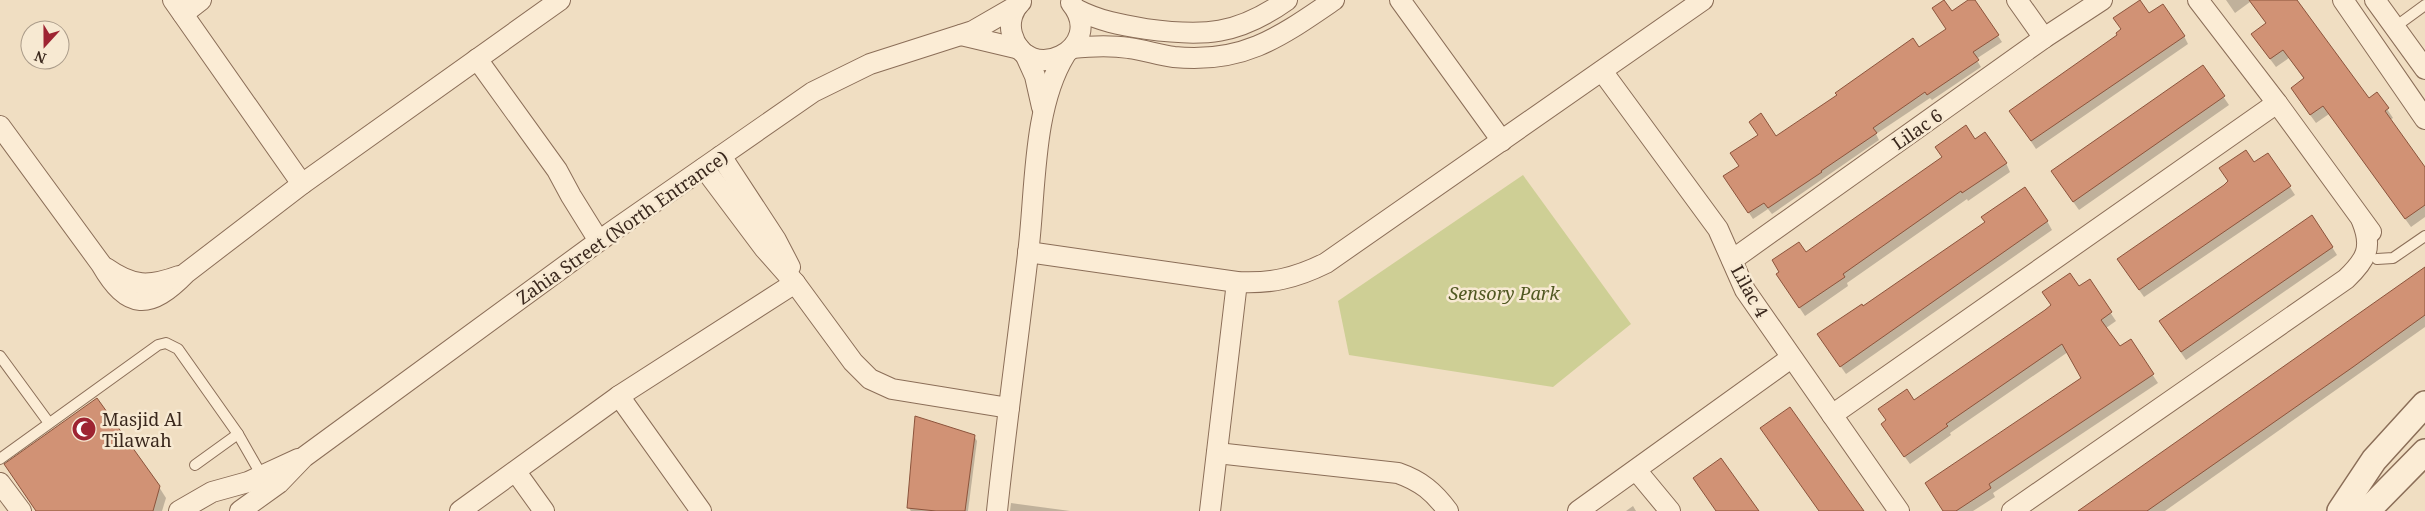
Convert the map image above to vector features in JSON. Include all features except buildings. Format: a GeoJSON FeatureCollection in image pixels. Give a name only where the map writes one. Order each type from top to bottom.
{"type":"FeatureCollection","features":[{"type":"Feature","properties":{"kind":"street"},"geometry":{"type":"LineString","coordinates":[[201,0],[178,7],[302,184]]}},
{"type":"Feature","properties":{"kind":"street"},"geometry":{"type":"LineString","coordinates":[[0,126],[101,264],[112,285],[120,292],[140,300],[161,296],[186,273],[302,184],[560,0]]}},
{"type":"Feature","properties":{"kind":"street"},"geometry":{"type":"LineString","coordinates":[[1071,3],[1098,19],[1121,25],[1183,34],[1202,34],[1240,26],[1258,19],[1287,0]]}},
{"type":"Feature","properties":{"kind":"street"},"geometry":{"type":"LineString","coordinates":[[961,36],[1045,60],[1069,52],[1110,46],[1172,56],[1219,57],[1264,44],[1285,34],[1334,0]]}},
{"type":"Feature","properties":{"kind":"street"},"geometry":{"type":"LineString","coordinates":[[1400,0],[1502,141]]}},
{"type":"Feature","properties":{"kind":"street"},"geometry":{"type":"LineString","coordinates":[[1028,252],[1237,282],[1260,283],[1283,280],[1306,273],[1326,263],[1703,0]]}},
{"type":"Feature","properties":{"kind":"street"},"geometry":{"type":"LineString","coordinates":[[2016,0],[2044,38]]}},
{"type":"Feature","properties":{"kind":"street","name":"Lilac 6"},"geometry":{"type":"LineString","coordinates":[[1732,260],[2044,38],[2102,0]]}},
{"type":"Feature","properties":{"kind":"street"},"geometry":{"type":"LineString","coordinates":[[2198,0],[2277,103],[2376,239],[2378,247],[2377,259],[2371,269],[2364,275],[2346,279]]}},
{"type":"Feature","properties":{"kind":"street"},"geometry":{"type":"LineString","coordinates":[[2375,0],[2425,69]]}},
{"type":"Feature","properties":{"kind":"street"},"geometry":{"type":"LineString","coordinates":[[1020,2],[1011,22],[1014,41],[1035,76],[1042,111]]}},
{"type":"Feature","properties":{"kind":"street","name":"Zahia Street (North Entrance)"},"geometry":{"type":"LineString","coordinates":[[304,458],[604,237],[814,92],[841,77],[900,53],[961,36],[985,26],[1020,2]]}},
{"type":"Feature","properties":{"kind":"street"},"geometry":{"type":"LineString","coordinates":[[997,511],[1028,252],[1042,111],[1049,88],[1078,40],[1080,29],[1071,3]]}},
{"type":"Feature","properties":{"kind":"street"},"geometry":{"type":"LineString","coordinates":[[2345,3],[2363,15],[2392,22]]}},
{"type":"Feature","properties":{"kind":"street"},"geometry":{"type":"LineString","coordinates":[[2345,3],[2425,119]]}},
{"type":"Feature","properties":{"kind":"street"},"geometry":{"type":"LineString","coordinates":[[477,59],[557,170],[570,196],[604,237]]}},
{"type":"Feature","properties":{"kind":"street","name":"Lilac 4"},"geometry":{"type":"LineString","coordinates":[[1602,71],[1718,230],[1745,290],[1899,511]]}},
{"type":"Feature","properties":{"kind":"street"},"geometry":{"type":"LineString","coordinates":[[1832,415],[2277,103]]}},
{"type":"Feature","properties":{"kind":"street"},"geometry":{"type":"LineString","coordinates":[[721,156],[776,240],[795,283]]}},
{"type":"Feature","properties":{"kind":"street"},"geometry":{"type":"LineString","coordinates":[[704,168],[764,248],[795,283],[853,362],[870,379],[892,389],[1009,408]]}},
{"type":"Feature","properties":{"kind":"street"},"geometry":{"type":"LineString","coordinates":[[2012,511],[2346,279],[2362,263],[2366,254],[2368,244],[2362,221]]}},
{"type":"Feature","properties":{"kind":"street"},"geometry":{"type":"LineString","coordinates":[[1210,511],[1237,282]]}},
{"type":"Feature","properties":{"kind":"street"},"geometry":{"type":"LineString","coordinates":[[460,511],[619,396],[795,283]]}},
{"type":"Feature","properties":{"kind":"street"},"geometry":{"type":"LineString","coordinates":[[1578,511],[1791,358]]}},
{"type":"Feature","properties":{"kind":"street"},"geometry":{"type":"LineString","coordinates":[[619,396],[701,511]]}},
{"type":"Feature","properties":{"kind":"street"},"geometry":{"type":"LineString","coordinates":[[2340,511],[2374,460],[2425,404]]}},
{"type":"Feature","properties":{"kind":"street"},"geometry":{"type":"LineString","coordinates":[[2367,511],[2425,452]]}},
{"type":"Feature","properties":{"kind":"street"},"geometry":{"type":"LineString","coordinates":[[1217,453],[1398,472],[1424,485],[1435,494],[1448,511]]}},
{"type":"Feature","properties":{"kind":"street"},"geometry":{"type":"LineString","coordinates":[[186,509],[212,492],[248,482],[286,463],[304,458]]}},
{"type":"Feature","properties":{"kind":"street"},"geometry":{"type":"LineString","coordinates":[[240,511],[279,483],[304,458]]}},
{"type":"Feature","properties":{"kind":"street"},"geometry":{"type":"LineString","coordinates":[[1636,470],[1670,511]]}},
{"type":"Feature","properties":{"kind":"street"},"geometry":{"type":"LineString","coordinates":[[516,472],[544,511]]}},
{"type":"Feature","properties":{"kind":"street"},"geometry":{"type":"LineString","coordinates":[[0,483],[20,511]]}},
{"type":"Feature","properties":{"kind":"lane"},"geometry":{"type":"LineString","coordinates":[[2392,22],[2425,5]]}},
{"type":"Feature","properties":{"kind":"lane"},"geometry":{"type":"LineString","coordinates":[[2377,259],[2393,258],[2425,236]]}},
{"type":"Feature","properties":{"kind":"lane"},"geometry":{"type":"LineString","coordinates":[[0,459],[158,345],[166,343],[178,349],[238,434],[262,476]]}},
{"type":"Feature","properties":{"kind":"lane"},"geometry":{"type":"LineString","coordinates":[[0,356],[49,423]]}},
{"type":"Feature","properties":{"kind":"lane"},"geometry":{"type":"LineString","coordinates":[[195,465],[238,434]]}},
{"type":"Feature","properties":{"kind":"green space","name":"Sensory Park"},"geometry":{"type":"Polygon","coordinates":[[[1523,175],[1631,324],[1553,387],[1349,355],[1338,301],[1523,175]]]}},
{"type":"Feature","properties":{"kind":"place","name":"Masjid Al Tilawah"},"geometry":{"type":"Point","coordinates":[84,429]}}]}
